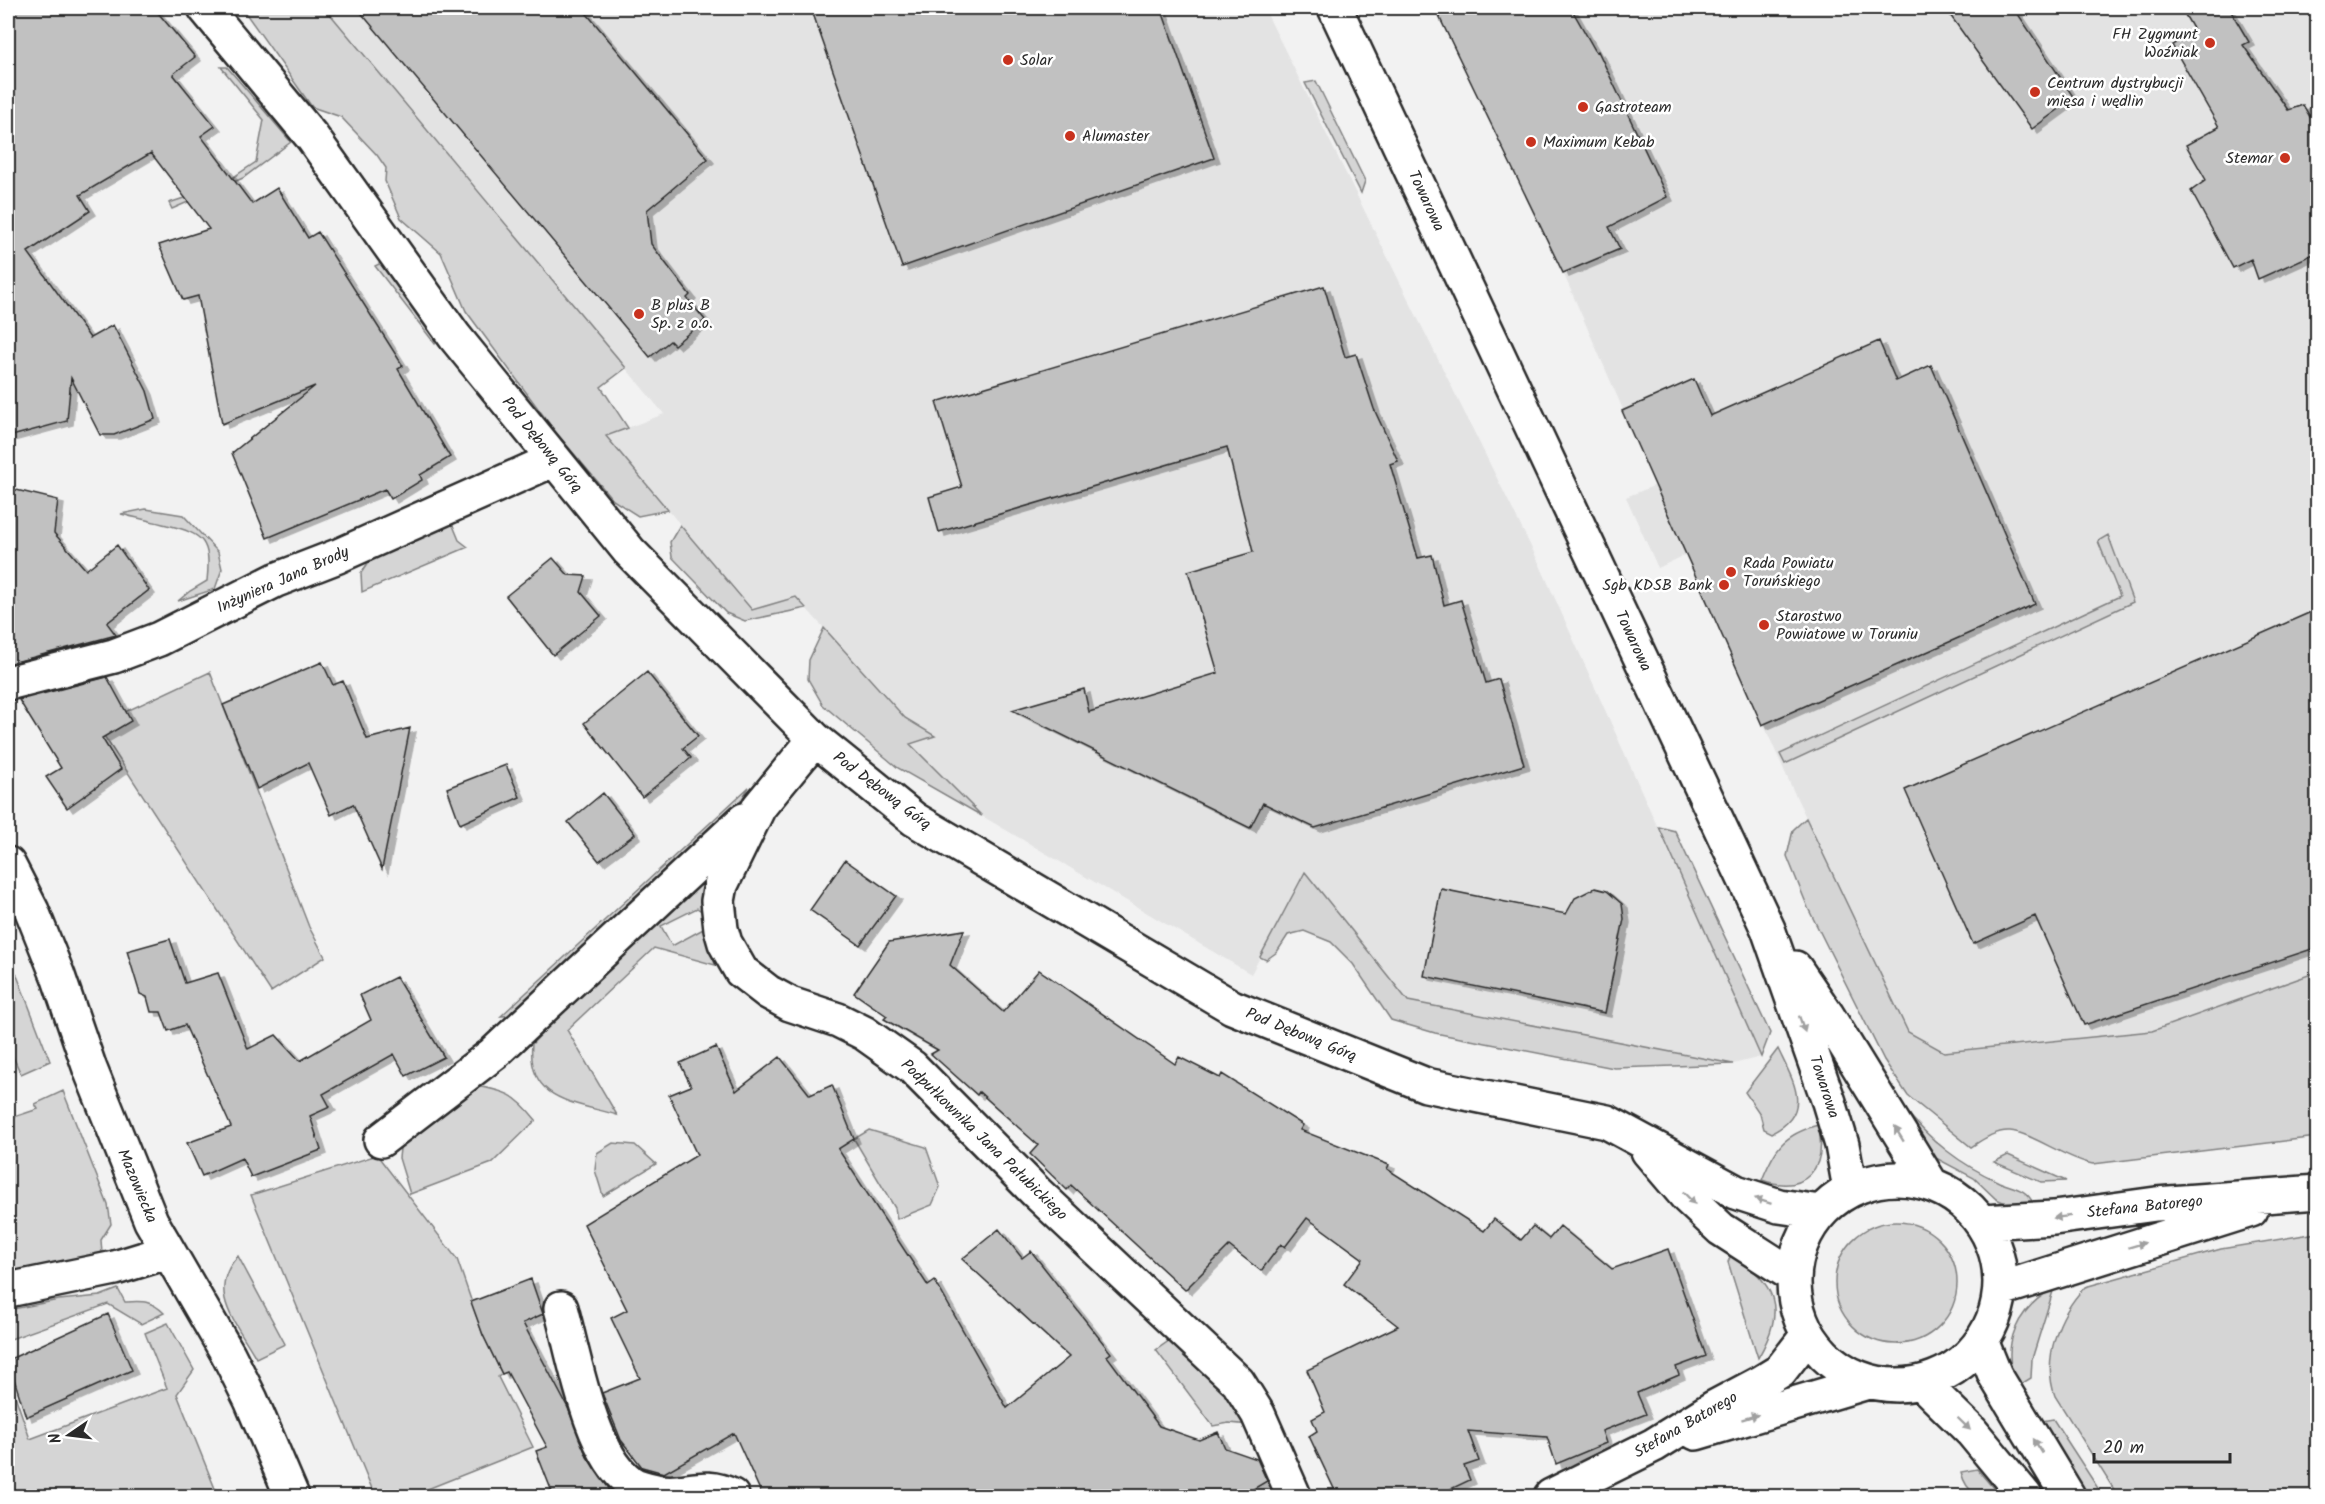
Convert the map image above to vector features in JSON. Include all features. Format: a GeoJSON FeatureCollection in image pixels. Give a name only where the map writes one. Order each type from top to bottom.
{"type":"FeatureCollection","features":[{"type":"Feature","properties":{"kind":"street","name":"Pod Dębową Górą"},"geometry":{"type":"LineString","coordinates":[[205,8],[312,138],[455,337],[629,551],[815,739],[914,819],[1232,1007],[1426,1085],[1606,1122],[1736,1192],[1779,1206],[1820,1212]]}},
{"type":"Feature","properties":{"kind":"street","name":"Towarowa"},"geometry":{"type":"LineString","coordinates":[[1335,8],[1768,929],[1829,1102],[1842,1145],[1850,1189]]}},
{"type":"Feature","properties":{"kind":"street","name":"Inżyniera Jana Brody"},"geometry":{"type":"LineString","coordinates":[[8,683],[114,656],[159,639],[276,580],[338,556],[553,460]]}},
{"type":"Feature","properties":{"kind":"street","name":"Podpułkownika Jana Pałubickiego"},"geometry":{"type":"LineString","coordinates":[[381,1140],[493,1054],[759,807],[815,739]]}},
{"type":"Feature","properties":{"kind":"street","name":"Podpułkownika Jana Pałubickiego"},"geometry":{"type":"LineString","coordinates":[[759,807],[721,885],[718,901],[725,943],[741,971],[768,992],[790,1004],[838,1020],[864,1033],[912,1067],[1036,1192],[1238,1382],[1258,1414],[1294,1497]]}},
{"type":"Feature","properties":{"kind":"street","name":"Mazowiecka"},"geometry":{"type":"LineString","coordinates":[[8,864],[32,911],[134,1181],[167,1252],[237,1372],[292,1497]]}},
{"type":"Feature","properties":{"kind":"street"},"geometry":{"type":"LineString","coordinates":[[1768,929],[1827,1015],[1930,1184]]}},
{"type":"Feature","properties":{"kind":"street"},"geometry":{"type":"LineString","coordinates":[[1638,1138],[1688,1198],[1721,1229],[1794,1276]]}},
{"type":"Feature","properties":{"kind":"street"},"geometry":{"type":"LineString","coordinates":[[1887,1179],[1909,1179],[1930,1184],[1954,1195],[1982,1222],[1998,1257],[2001,1289],[1994,1321],[1982,1343],[1959,1366],[1922,1383],[1902,1386],[1868,1382],[1849,1374],[1826,1357],[1808,1335],[1797,1308],[1794,1276],[1802,1242],[1820,1212],[1850,1189],[1887,1179]]}},
{"type":"Feature","properties":{"kind":"street","name":"Stefana Batorego"},"geometry":{"type":"LineString","coordinates":[[1982,1222],[2054,1218],[2156,1204],[2313,1192]]}},
{"type":"Feature","properties":{"kind":"street","name":"Stefana Batorego"},"geometry":{"type":"LineString","coordinates":[[2001,1289],[2313,1192]]}},
{"type":"Feature","properties":{"kind":"street"},"geometry":{"type":"LineString","coordinates":[[8,1290],[115,1268],[167,1252]]}},
{"type":"Feature","properties":{"kind":"street"},"geometry":{"type":"LineString","coordinates":[[561,1308],[597,1438],[609,1460],[631,1483],[643,1488],[666,1493],[701,1487],[732,1497]]}},
{"type":"Feature","properties":{"kind":"street","name":"Stefana Batorego"},"geometry":{"type":"LineString","coordinates":[[1551,1497],[1653,1445],[1780,1371],[1808,1335]]}},
{"type":"Feature","properties":{"kind":"street"},"geometry":{"type":"LineString","coordinates":[[1982,1343],[1995,1375],[2068,1497]]}},
{"type":"Feature","properties":{"kind":"street"},"geometry":{"type":"LineString","coordinates":[[1653,1445],[1868,1382]]}},
{"type":"Feature","properties":{"kind":"street"},"geometry":{"type":"LineString","coordinates":[[1922,1383],[1972,1432],[2025,1497]]}},
{"type":"Feature","properties":{"kind":"shaded area"},"geometry":{"type":"Polygon","coordinates":[[[242,8],[325,8],[626,368],[601,387],[628,428],[606,436],[668,510],[638,516],[613,500],[554,430],[466,311],[441,253],[401,218],[385,181],[386,168],[377,155],[341,117],[312,107],[242,8]]]}},
{"type":"Feature","properties":{"kind":"shaded area"},"geometry":{"type":"Polygon","coordinates":[[[325,8],[1268,8],[1265,10],[1539,563],[1761,1057],[1733,1064],[1408,1001],[1305,873],[1251,974],[982,816],[909,744],[935,736],[905,718],[796,597],[752,610],[606,436],[664,414],[325,8]]]}},
{"type":"Feature","properties":{"kind":"shaded area"},"geometry":{"type":"Polygon","coordinates":[[[1435,8],[2317,8],[2317,972],[2152,1031],[1944,1052],[1908,1032],[1793,790],[1687,554],[1658,568],[1626,497],[1656,485],[1551,245],[1435,8]]]}},
{"type":"Feature","properties":{"kind":"shaded area"},"geometry":{"type":"Polygon","coordinates":[[[221,67],[227,67],[291,142],[243,178],[172,209],[169,203],[220,186],[256,162],[264,120],[221,67]]]}},
{"type":"Feature","properties":{"kind":"shaded area"},"geometry":{"type":"Polygon","coordinates":[[[1316,81],[1365,181],[1361,193],[1305,83],[1316,81]]]}},
{"type":"Feature","properties":{"kind":"shaded area"},"geometry":{"type":"Polygon","coordinates":[[[385,261],[439,337],[435,344],[375,266],[385,261]]]}},
{"type":"Feature","properties":{"kind":"shaded area"},"geometry":{"type":"Polygon","coordinates":[[[146,509],[183,515],[218,552],[222,569],[215,589],[178,601],[207,581],[206,549],[203,542],[190,532],[121,514],[146,509]]]}},
{"type":"Feature","properties":{"kind":"shaded area"},"geometry":{"type":"Polygon","coordinates":[[[452,523],[459,540],[468,547],[362,592],[361,573],[370,560],[452,523]]]}},
{"type":"Feature","properties":{"kind":"shaded area"},"geometry":{"type":"Polygon","coordinates":[[[680,525],[752,610],[796,597],[806,608],[745,621],[726,613],[672,557],[670,542],[680,525]]]}},
{"type":"Feature","properties":{"kind":"shaded area"},"geometry":{"type":"Polygon","coordinates":[[[2108,535],[2133,602],[1785,764],[1780,754],[2120,596],[2098,541],[2108,535]]]}},
{"type":"Feature","properties":{"kind":"shaded area"},"geometry":{"type":"Polygon","coordinates":[[[824,628],[905,718],[935,736],[910,744],[982,816],[898,768],[823,705],[808,679],[809,660],[824,628]]]}},
{"type":"Feature","properties":{"kind":"shaded area"},"geometry":{"type":"Polygon","coordinates":[[[210,672],[309,927],[325,957],[271,992],[97,725],[210,672]]]}},
{"type":"Feature","properties":{"kind":"shaded area"},"geometry":{"type":"Polygon","coordinates":[[[749,787],[728,823],[515,1015],[501,1016],[749,787]]]}},
{"type":"Feature","properties":{"kind":"shaded area"},"geometry":{"type":"Polygon","coordinates":[[[1806,818],[1908,1032],[1944,1052],[2152,1031],[2317,972],[2317,1137],[2093,1164],[2071,1157],[2018,1132],[2005,1131],[1994,1134],[1971,1147],[1908,1096],[1884,1060],[1808,908],[1787,856],[1793,830],[1806,818]]]}},
{"type":"Feature","properties":{"kind":"shaded area"},"geometry":{"type":"Polygon","coordinates":[[[1659,827],[1675,831],[1770,1033],[1761,1057],[1659,827]]]}},
{"type":"Feature","properties":{"kind":"shaded area"},"geometry":{"type":"Polygon","coordinates":[[[712,866],[710,900],[700,910],[697,908],[661,926],[672,946],[707,927],[715,965],[654,948],[567,1030],[617,1115],[569,1102],[556,1096],[545,1088],[537,1077],[532,1063],[532,1044],[695,871],[712,866]]]}},
{"type":"Feature","properties":{"kind":"shaded area"},"geometry":{"type":"Polygon","coordinates":[[[1305,872],[1408,1001],[1733,1064],[1614,1068],[1435,1033],[1391,1020],[1353,964],[1331,942],[1304,931],[1288,935],[1277,952],[1266,960],[1260,957],[1305,872]]]}},
{"type":"Feature","properties":{"kind":"shaded area"},"geometry":{"type":"Polygon","coordinates":[[[16,973],[50,1061],[21,1074],[8,1046],[8,976],[16,973]]]}},
{"type":"Feature","properties":{"kind":"shaded area"},"geometry":{"type":"Polygon","coordinates":[[[1778,1049],[1794,1084],[1796,1106],[1793,1116],[1785,1125],[1772,1133],[1764,1129],[1760,1114],[1745,1092],[1778,1049]]]}},
{"type":"Feature","properties":{"kind":"shaded area"},"geometry":{"type":"Polygon","coordinates":[[[475,1086],[510,1095],[522,1104],[536,1120],[492,1163],[410,1194],[399,1158],[401,1140],[475,1086]]]}},
{"type":"Feature","properties":{"kind":"shaded area"},"geometry":{"type":"Polygon","coordinates":[[[63,1091],[108,1205],[111,1224],[101,1240],[102,1254],[8,1274],[8,1119],[38,1109],[35,1104],[63,1091]]]}},
{"type":"Feature","properties":{"kind":"shaded area"},"geometry":{"type":"Polygon","coordinates":[[[1903,1107],[1924,1131],[1946,1150],[1985,1175],[2023,1191],[2033,1203],[2008,1204],[1996,1199],[1974,1178],[1934,1157],[1903,1107]]]}},
{"type":"Feature","properties":{"kind":"shaded area"},"geometry":{"type":"Polygon","coordinates":[[[1818,1125],[1820,1154],[1810,1174],[1802,1181],[1791,1184],[1777,1184],[1762,1180],[1771,1159],[1788,1138],[1818,1125]]]}},
{"type":"Feature","properties":{"kind":"shaded area"},"geometry":{"type":"Polygon","coordinates":[[[869,1130],[926,1147],[940,1187],[932,1205],[897,1219],[895,1208],[854,1139],[869,1130]]]}},
{"type":"Feature","properties":{"kind":"shaded area"},"geometry":{"type":"Polygon","coordinates":[[[613,1143],[635,1145],[656,1164],[603,1196],[595,1170],[597,1153],[613,1143]]]}},
{"type":"Feature","properties":{"kind":"shaded area"},"geometry":{"type":"Polygon","coordinates":[[[377,1155],[457,1259],[483,1335],[502,1374],[498,1377],[533,1447],[410,1496],[375,1496],[251,1195],[377,1155]]]}},
{"type":"Feature","properties":{"kind":"shaded area"},"geometry":{"type":"Polygon","coordinates":[[[2008,1155],[2066,1181],[2041,1182],[1994,1162],[2008,1155]]]}},
{"type":"Feature","properties":{"kind":"shaded area"},"geometry":{"type":"Polygon","coordinates":[[[1896,1222],[1919,1226],[1939,1240],[1953,1260],[1957,1283],[1953,1306],[1939,1326],[1919,1340],[1896,1344],[1873,1340],[1853,1326],[1839,1306],[1835,1283],[1839,1260],[1853,1240],[1873,1226],[1896,1222]]]}},
{"type":"Feature","properties":{"kind":"shaded area"},"geometry":{"type":"Polygon","coordinates":[[[2317,1233],[2317,1496],[2118,1496],[2055,1396],[2051,1382],[2050,1367],[2055,1338],[2075,1298],[2085,1287],[2221,1249],[2317,1233]]]}},
{"type":"Feature","properties":{"kind":"shaded area"},"geometry":{"type":"Polygon","coordinates":[[[1732,1252],[1759,1276],[1772,1299],[1774,1311],[1772,1325],[1758,1358],[1728,1262],[1732,1252]]]}},
{"type":"Feature","properties":{"kind":"shaded area"},"geometry":{"type":"Polygon","coordinates":[[[238,1256],[285,1344],[256,1358],[233,1320],[224,1295],[224,1282],[238,1256]]]}},
{"type":"Feature","properties":{"kind":"shaded area"},"geometry":{"type":"Polygon","coordinates":[[[2054,1288],[2032,1359],[2031,1378],[2018,1386],[2010,1357],[2015,1330],[2030,1306],[2054,1288]]]}},
{"type":"Feature","properties":{"kind":"shaded area"},"geometry":{"type":"Polygon","coordinates":[[[118,1289],[125,1302],[146,1302],[164,1313],[141,1324],[108,1304],[8,1340],[8,1310],[59,1300],[100,1296],[118,1289]]]}},
{"type":"Feature","properties":{"kind":"shaded area"},"geometry":{"type":"Polygon","coordinates":[[[168,1323],[194,1370],[177,1394],[218,1496],[15,1496],[8,1477],[8,1375],[30,1439],[167,1388],[145,1333],[168,1323]]]}},
{"type":"Feature","properties":{"kind":"shaded area"},"geometry":{"type":"Polygon","coordinates":[[[1173,1338],[1230,1390],[1251,1425],[1229,1423],[1213,1426],[1156,1350],[1173,1338]]]}},
{"type":"Feature","properties":{"kind":"shaded area"},"geometry":{"type":"Polygon","coordinates":[[[2053,1419],[2103,1496],[2087,1496],[2036,1422],[2053,1419]]]}},
{"type":"Feature","properties":{"kind":"shaded area"},"geometry":{"type":"Polygon","coordinates":[[[1977,1469],[2000,1496],[1980,1495],[1970,1490],[1961,1472],[1977,1469]]]}},
{"type":"Feature","properties":{"kind":"building"},"geometry":{"type":"Polygon","coordinates":[[[8,8],[154,8],[195,57],[173,74],[215,126],[201,136],[252,204],[277,188],[308,238],[318,232],[403,366],[398,369],[450,457],[420,475],[422,480],[391,499],[385,489],[267,538],[232,453],[315,386],[222,424],[198,296],[183,300],[159,245],[209,229],[151,153],[80,195],[90,211],[28,252],[90,338],[113,325],[147,391],[155,419],[114,435],[100,435],[71,378],[67,421],[8,437],[8,8]]]}},
{"type":"Feature","properties":{"kind":"building"},"geometry":{"type":"Polygon","coordinates":[[[357,8],[582,8],[708,159],[647,210],[651,244],[690,295],[687,298],[705,320],[674,345],[670,341],[650,357],[357,8]]]}},
{"type":"Feature","properties":{"kind":"building"},"geometry":{"type":"Polygon","coordinates":[[[811,8],[1161,8],[1214,158],[902,267],[811,8]]]}},
{"type":"Feature","properties":{"kind":"building"},"geometry":{"type":"Polygon","coordinates":[[[1435,8],[1571,8],[1596,52],[1598,51],[1667,197],[1609,227],[1620,249],[1563,273],[1435,8]]]}},
{"type":"Feature","properties":{"kind":"building"},"geometry":{"type":"Polygon","coordinates":[[[1945,8],[2014,8],[2074,98],[2032,129],[1945,8]]]}},
{"type":"Feature","properties":{"kind":"building"},"geometry":{"type":"Polygon","coordinates":[[[2181,8],[2229,8],[2249,42],[2243,45],[2288,110],[2303,105],[2318,130],[2318,252],[2258,279],[2251,259],[2233,268],[2191,191],[2206,180],[2186,145],[2219,127],[2172,45],[2195,32],[2181,8]]]}},
{"type":"Feature","properties":{"kind":"building"},"geometry":{"type":"Polygon","coordinates":[[[1324,286],[1345,357],[1356,354],[1374,409],[1398,461],[1390,464],[1418,558],[1432,555],[1444,605],[1461,600],[1486,683],[1499,679],[1524,765],[1315,828],[1263,803],[1250,828],[1012,710],[1084,689],[1089,712],[1218,673],[1188,571],[1253,552],[1227,447],[939,532],[929,497],[962,487],[936,402],[1324,286]]]}},
{"type":"Feature","properties":{"kind":"building"},"geometry":{"type":"Polygon","coordinates":[[[1879,341],[1896,381],[1931,365],[2035,604],[1762,725],[1622,411],[1694,379],[1710,416],[1879,341]]]}},
{"type":"Feature","properties":{"kind":"building"},"geometry":{"type":"Polygon","coordinates":[[[8,488],[58,500],[54,533],[86,570],[117,545],[149,590],[107,623],[116,635],[8,664],[8,488]]]}},
{"type":"Feature","properties":{"kind":"building"},"geometry":{"type":"Polygon","coordinates":[[[553,558],[568,575],[586,576],[581,592],[601,616],[553,655],[506,596],[553,558]]]}},
{"type":"Feature","properties":{"kind":"building"},"geometry":{"type":"Polygon","coordinates":[[[2318,609],[2318,947],[2084,1025],[2035,916],[1973,944],[1905,790],[2318,609]]]}},
{"type":"Feature","properties":{"kind":"building"},"geometry":{"type":"Polygon","coordinates":[[[322,662],[333,685],[343,681],[367,739],[410,728],[382,869],[353,804],[331,815],[308,763],[257,789],[223,705],[322,662]]]}},
{"type":"Feature","properties":{"kind":"building"},"geometry":{"type":"Polygon","coordinates":[[[647,672],[698,736],[683,748],[691,758],[642,797],[584,723],[647,672]]]}},
{"type":"Feature","properties":{"kind":"building"},"geometry":{"type":"Polygon","coordinates":[[[107,677],[131,721],[102,738],[121,769],[67,808],[46,777],[61,768],[19,700],[107,677]]]}},
{"type":"Feature","properties":{"kind":"building"},"geometry":{"type":"Polygon","coordinates":[[[506,765],[520,797],[460,824],[447,788],[506,765]]]}},
{"type":"Feature","properties":{"kind":"building"},"geometry":{"type":"Polygon","coordinates":[[[603,793],[635,834],[599,861],[568,822],[603,793]]]}},
{"type":"Feature","properties":{"kind":"building"},"geometry":{"type":"Polygon","coordinates":[[[845,860],[896,896],[860,945],[810,910],[845,860]]]}},
{"type":"Feature","properties":{"kind":"building"},"geometry":{"type":"Polygon","coordinates":[[[1595,888],[1607,891],[1622,904],[1624,919],[1605,1013],[1424,976],[1441,889],[1566,914],[1575,898],[1595,888]]]}},
{"type":"Feature","properties":{"kind":"building"},"geometry":{"type":"Polygon","coordinates":[[[964,930],[950,965],[1003,1012],[1039,970],[1175,1064],[1179,1057],[1220,1078],[1222,1074],[1303,1125],[1300,1130],[1389,1165],[1387,1169],[1484,1231],[1494,1219],[1521,1240],[1533,1226],[1549,1239],[1560,1226],[1612,1269],[1668,1249],[1706,1356],[1676,1367],[1679,1375],[1637,1393],[1646,1414],[1602,1431],[1606,1443],[1556,1464],[1547,1437],[1468,1431],[1479,1461],[1464,1466],[1470,1480],[1434,1497],[1338,1497],[1309,1436],[1317,1431],[1312,1419],[1325,1412],[1307,1370],[1398,1326],[1344,1284],[1363,1259],[1307,1218],[1285,1247],[1281,1244],[1261,1271],[1229,1246],[1185,1290],[1071,1185],[1067,1190],[1030,1154],[1038,1145],[979,1092],[977,1095],[931,1054],[938,1050],[884,1019],[887,1016],[854,993],[889,942],[964,930]]]}},
{"type":"Feature","properties":{"kind":"building"},"geometry":{"type":"Polygon","coordinates":[[[170,939],[185,983],[218,973],[248,1049],[276,1035],[300,1061],[371,1020],[360,995],[396,977],[444,1057],[406,1076],[394,1054],[323,1094],[330,1107],[310,1116],[321,1150],[251,1177],[242,1158],[202,1176],[187,1143],[231,1127],[185,1025],[168,1031],[161,1012],[151,1012],[147,997],[140,994],[127,951],[170,939]]]}},
{"type":"Feature","properties":{"kind":"building"},"geometry":{"type":"Polygon","coordinates":[[[716,1047],[736,1091],[780,1057],[810,1095],[832,1085],[854,1139],[838,1149],[928,1286],[935,1281],[1007,1408],[1069,1357],[962,1259],[999,1229],[1022,1258],[1031,1251],[1111,1353],[1107,1356],[1159,1426],[1199,1440],[1218,1432],[1225,1448],[1257,1459],[1267,1481],[1240,1497],[763,1497],[734,1433],[664,1473],[642,1467],[621,1440],[602,1393],[640,1378],[611,1318],[627,1310],[584,1224],[697,1155],[669,1095],[691,1086],[680,1063],[716,1047]]]}},
{"type":"Feature","properties":{"kind":"building"},"geometry":{"type":"Polygon","coordinates":[[[531,1279],[543,1314],[523,1323],[568,1408],[587,1457],[608,1487],[611,1497],[554,1497],[536,1451],[547,1447],[507,1372],[502,1374],[483,1335],[471,1302],[531,1279]]]}},
{"type":"Feature","properties":{"kind":"building"},"geometry":{"type":"Polygon","coordinates":[[[108,1314],[132,1370],[26,1417],[8,1360],[108,1314]]]}},
{"type":"Feature","properties":{"kind":"place","name":"FH Zygmunt Woźniak"},"geometry":{"type":"Point","coordinates":[2210,43]}},
{"type":"Feature","properties":{"kind":"place","name":"Solar"},"geometry":{"type":"Point","coordinates":[1008,60]}},
{"type":"Feature","properties":{"kind":"place","name":"Centrum dystrybucji mięsa i wędlin"},"geometry":{"type":"Point","coordinates":[2035,92]}},
{"type":"Feature","properties":{"kind":"place","name":"Gastroteam"},"geometry":{"type":"Point","coordinates":[1583,107]}},
{"type":"Feature","properties":{"kind":"place","name":"Alumaster"},"geometry":{"type":"Point","coordinates":[1070,136]}},
{"type":"Feature","properties":{"kind":"place","name":"Maximum Kebab"},"geometry":{"type":"Point","coordinates":[1531,142]}},
{"type":"Feature","properties":{"kind":"place","name":"Stemar"},"geometry":{"type":"Point","coordinates":[2285,158]}},
{"type":"Feature","properties":{"kind":"place","name":"B plus B Sp. z o.o."},"geometry":{"type":"Point","coordinates":[639,314]}},
{"type":"Feature","properties":{"kind":"place","name":"Rada Powiatu Toruńskiego"},"geometry":{"type":"Point","coordinates":[1731,572]}},
{"type":"Feature","properties":{"kind":"place","name":"Sgb KDSB Bank"},"geometry":{"type":"Point","coordinates":[1724,585]}},
{"type":"Feature","properties":{"kind":"place","name":"Starostwo Powiatowe w Toruniu"},"geometry":{"type":"Point","coordinates":[1764,625]}}]}
